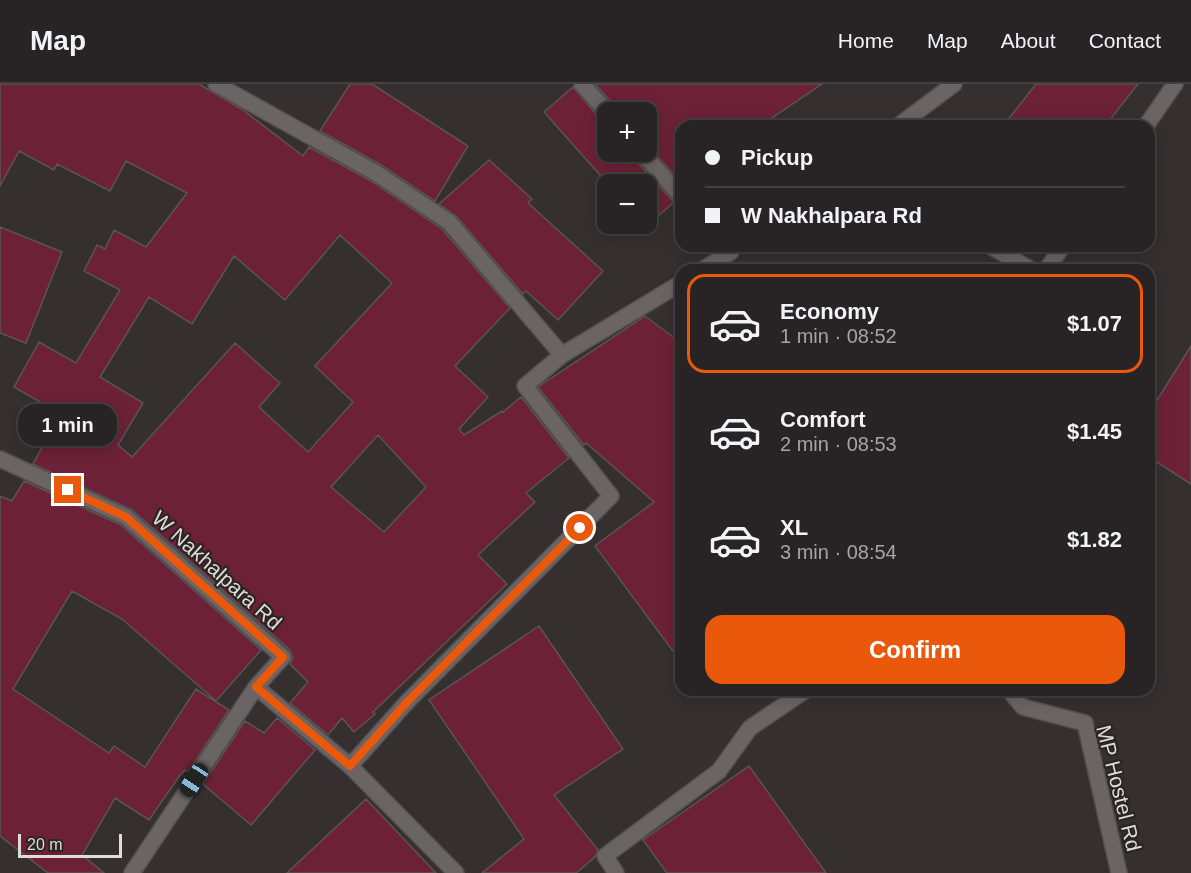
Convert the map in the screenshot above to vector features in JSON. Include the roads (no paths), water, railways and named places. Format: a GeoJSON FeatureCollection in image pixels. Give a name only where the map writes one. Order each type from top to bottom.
{"type":"FeatureCollection","features":[{"type":"Feature","properties":{"kind":"street"},"geometry":{"type":"LineString","coordinates":[[216,84],[376,173],[449,222],[562,355]]}},
{"type":"Feature","properties":{"kind":"street"},"geometry":{"type":"LineString","coordinates":[[582,84],[598,102]]}},
{"type":"Feature","properties":{"kind":"street"},"geometry":{"type":"LineString","coordinates":[[906,120],[954,84]]}},
{"type":"Feature","properties":{"kind":"street"},"geometry":{"type":"LineString","coordinates":[[1150,120],[1175,84]]}},
{"type":"Feature","properties":{"kind":"street"},"geometry":{"type":"LineString","coordinates":[[650,162],[675,189]]}},
{"type":"Feature","properties":{"kind":"street"},"geometry":{"type":"LineString","coordinates":[[710,264],[727,252]]}},
{"type":"Feature","properties":{"kind":"street"},"geometry":{"type":"LineString","coordinates":[[1000,252],[1022,264]]}},
{"type":"Feature","properties":{"kind":"street"},"geometry":{"type":"LineString","coordinates":[[350,766],[407,702],[611,496],[525,386],[562,355],[675,287]]}},
{"type":"Feature","properties":{"kind":"street","name":"W Nakhalpara Rd"},"geometry":{"type":"LineString","coordinates":[[0,459],[126,517],[283,657],[256,687]]}},
{"type":"Feature","properties":{"kind":"street"},"geometry":{"type":"LineString","coordinates":[[132,873],[256,687],[350,766],[456,873]]}},
{"type":"Feature","properties":{"kind":"street"},"geometry":{"type":"LineString","coordinates":[[616,873],[605,856],[719,771],[750,728],[797,696]]}},
{"type":"Feature","properties":{"kind":"street","name":"MP Hostel Rd"},"geometry":{"type":"LineString","coordinates":[[1014,696],[1023,707],[1085,723],[1119,873]]}}]}
